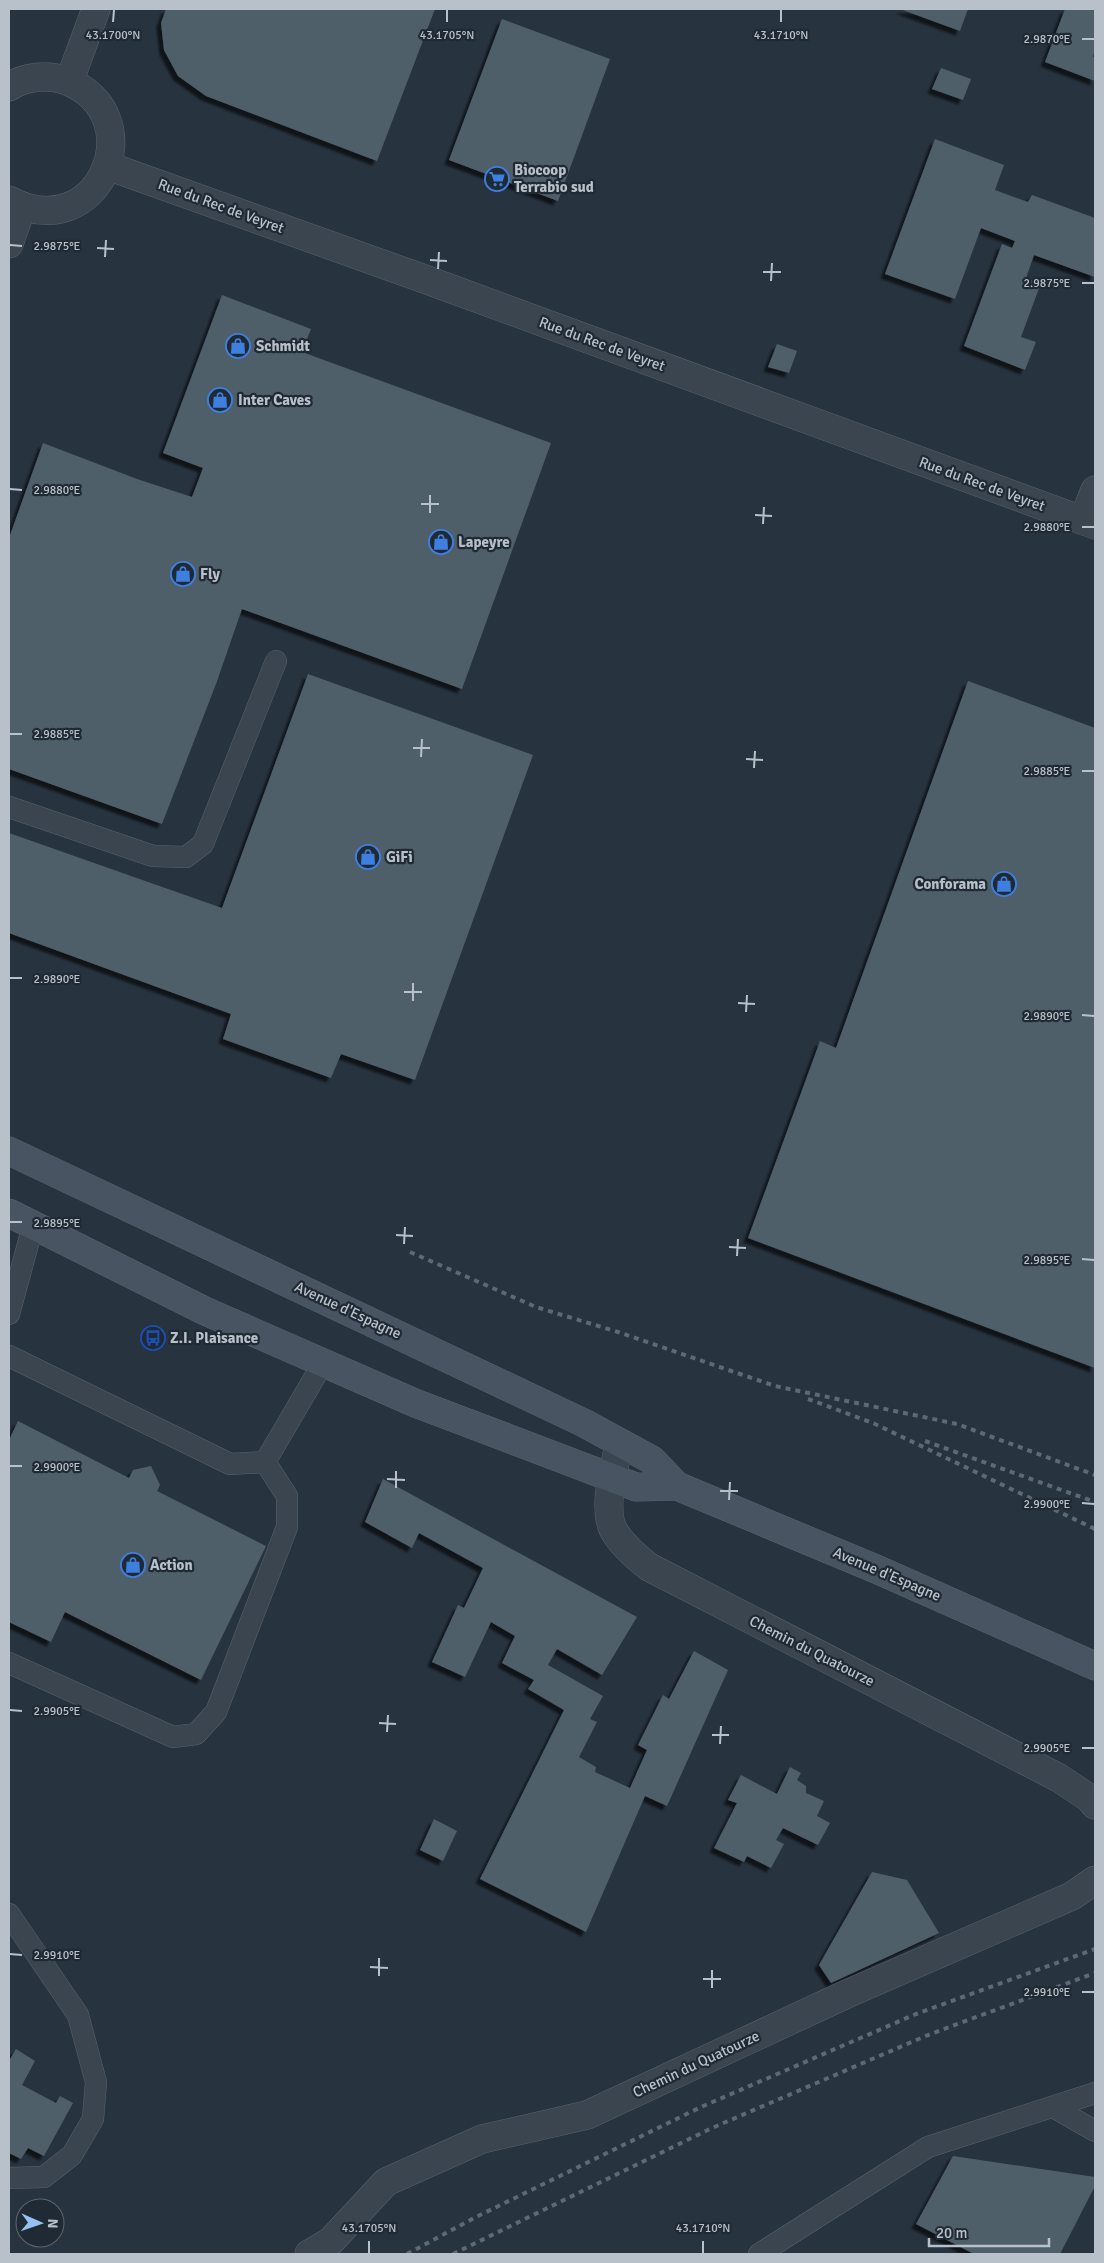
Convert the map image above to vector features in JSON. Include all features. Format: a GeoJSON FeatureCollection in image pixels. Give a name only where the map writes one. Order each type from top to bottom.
{"type":"FeatureCollection","features":[{"type":"Feature","properties":{"kind":"main road","name":"Avenue d'Espagne"},"geometry":{"type":"LineString","coordinates":[[9,1151],[494,1379],[652,1460],[677,1486],[876,1569],[1095,1666]]}},
{"type":"Feature","properties":{"kind":"main road","name":"Avenue d'Espagne"},"geometry":{"type":"LineString","coordinates":[[9,1213],[205,1311],[415,1402],[611,1479],[636,1487],[677,1486]]}},
{"type":"Feature","properties":{"kind":"street"},"geometry":{"type":"LineString","coordinates":[[69,82],[96,9]]}},
{"type":"Feature","properties":{"kind":"street"},"geometry":{"type":"LineString","coordinates":[[9,87],[34,77],[59,78],[79,86],[93,97],[104,111],[112,142],[108,166],[93,191],[76,204],[48,212],[16,204],[9,244]]}},
{"type":"Feature","properties":{"kind":"street","name":"Rue du Rec de Veyret"},"geometry":{"type":"LineString","coordinates":[[108,166],[419,277],[1089,522]]}},
{"type":"Feature","properties":{"kind":"street"},"geometry":{"type":"LineString","coordinates":[[1089,522],[1095,490]]}},
{"type":"Feature","properties":{"kind":"street","name":"Chemin du Quatourze"},"geometry":{"type":"LineString","coordinates":[[620,1443],[611,1479],[609,1506],[613,1530],[632,1554],[649,1568],[1059,1778],[1090,1798],[1095,1805]]}},
{"type":"Feature","properties":{"kind":"street","name":"Chemin du Quatourze"},"geometry":{"type":"LineString","coordinates":[[309,2254],[331,2242],[386,2182],[482,2139],[587,2115],[849,1993],[1072,1896],[1095,1880]]}},
{"type":"Feature","properties":{"kind":"lane"},"geometry":{"type":"LineString","coordinates":[[9,807],[153,856],[186,857],[203,844],[276,661]]}},
{"type":"Feature","properties":{"kind":"lane"},"geometry":{"type":"LineString","coordinates":[[9,1314],[33,1226]]}},
{"type":"Feature","properties":{"kind":"lane"},"geometry":{"type":"LineString","coordinates":[[9,1356],[230,1464],[265,1462]]}},
{"type":"Feature","properties":{"kind":"lane"},"geometry":{"type":"LineString","coordinates":[[265,1462],[323,1363]]}},
{"type":"Feature","properties":{"kind":"lane"},"geometry":{"type":"LineString","coordinates":[[9,1663],[173,1737],[196,1734],[216,1712],[287,1527],[287,1496],[265,1462]]}},
{"type":"Feature","properties":{"kind":"lane"},"geometry":{"type":"LineString","coordinates":[[9,1914],[78,2015],[96,2082],[93,2119],[72,2155],[44,2177],[9,2178]]}},
{"type":"Feature","properties":{"kind":"lane"},"geometry":{"type":"LineString","coordinates":[[759,2254],[928,2147],[1095,2093]]}},
{"type":"Feature","properties":{"kind":"lane"},"geometry":{"type":"LineString","coordinates":[[1053,2106],[1095,2131]]}},
{"type":"Feature","properties":{"kind":"building"},"geometry":{"type":"Polygon","coordinates":[[[166,9],[435,9],[377,161],[206,96],[178,76],[164,50],[161,23],[166,9]]]}},
{"type":"Feature","properties":{"kind":"building"},"geometry":{"type":"Polygon","coordinates":[[[900,9],[968,9],[960,31],[900,9]]]}},
{"type":"Feature","properties":{"kind":"building"},"geometry":{"type":"Polygon","coordinates":[[[1065,9],[1095,9],[1095,49],[1093,57],[1095,57],[1095,81],[1045,62],[1065,9]]]}},
{"type":"Feature","properties":{"kind":"building"},"geometry":{"type":"Polygon","coordinates":[[[502,19],[610,59],[558,201],[449,160],[502,19]]]}},
{"type":"Feature","properties":{"kind":"building"},"geometry":{"type":"Polygon","coordinates":[[[941,68],[971,79],[963,100],[932,89],[941,68]]]}},
{"type":"Feature","properties":{"kind":"building"},"geometry":{"type":"Polygon","coordinates":[[[935,139],[1004,165],[995,190],[1028,202],[1032,195],[1095,218],[1095,277],[1034,255],[1026,278],[1041,283],[1021,337],[1036,342],[1025,370],[964,346],[1002,244],[1012,248],[1015,241],[981,228],[955,299],[885,274],[935,139]]]}},
{"type":"Feature","properties":{"kind":"building","name":"Fly"},"geometry":{"type":"Polygon","coordinates":[[[222,295],[311,329],[302,352],[551,443],[462,689],[242,609],[216,684],[162,824],[9,769],[9,538],[43,443],[137,479],[192,497],[203,468],[163,453],[222,295]]]}},
{"type":"Feature","properties":{"kind":"building"},"geometry":{"type":"Polygon","coordinates":[[[777,344],[797,351],[789,373],[768,367],[777,344]]]}},
{"type":"Feature","properties":{"kind":"building","name":"GiFi"},"geometry":{"type":"Polygon","coordinates":[[[308,674],[533,755],[415,1080],[341,1054],[331,1078],[223,1039],[231,1014],[9,933],[9,833],[222,908],[308,674]]]}},
{"type":"Feature","properties":{"kind":"building","name":"Conforama"},"geometry":{"type":"Polygon","coordinates":[[[968,681],[1095,728],[1095,1368],[748,1238],[820,1041],[836,1048],[968,681]]]}},
{"type":"Feature","properties":{"kind":"building","name":"Action"},"geometry":{"type":"Polygon","coordinates":[[[18,1421],[129,1478],[133,1470],[151,1466],[160,1485],[157,1491],[266,1546],[201,1680],[65,1612],[51,1642],[9,1622],[9,1440],[18,1421]]]}},
{"type":"Feature","properties":{"kind":"building"},"geometry":{"type":"Polygon","coordinates":[[[383,1479],[637,1617],[602,1675],[557,1649],[548,1665],[603,1696],[590,1719],[597,1722],[579,1757],[596,1767],[595,1772],[630,1788],[647,1750],[638,1745],[663,1695],[669,1699],[694,1651],[728,1670],[667,1806],[645,1796],[586,1932],[480,1879],[564,1710],[528,1689],[534,1680],[502,1663],[515,1636],[491,1622],[465,1677],[432,1662],[458,1605],[464,1608],[483,1568],[419,1533],[412,1548],[365,1522],[383,1479]]]}},
{"type":"Feature","properties":{"kind":"building"},"geometry":{"type":"Polygon","coordinates":[[[790,1767],[801,1773],[797,1780],[806,1786],[806,1793],[824,1801],[817,1816],[830,1823],[818,1845],[783,1828],[776,1840],[784,1844],[771,1868],[747,1856],[744,1862],[714,1848],[737,1803],[728,1800],[741,1775],[777,1794],[790,1767]]]}},
{"type":"Feature","properties":{"kind":"building"},"geometry":{"type":"Polygon","coordinates":[[[434,1819],[457,1831],[443,1861],[420,1850],[434,1819]]]}},
{"type":"Feature","properties":{"kind":"building"},"geometry":{"type":"Polygon","coordinates":[[[872,1872],[907,1880],[939,1933],[831,1983],[819,1965],[872,1872]]]}},
{"type":"Feature","properties":{"kind":"building"},"geometry":{"type":"Polygon","coordinates":[[[16,2049],[35,2061],[22,2085],[56,2103],[60,2096],[73,2103],[44,2156],[28,2148],[21,2159],[9,2153],[9,2061],[16,2049]]]}},
{"type":"Feature","properties":{"kind":"building"},"geometry":{"type":"Polygon","coordinates":[[[953,2156],[1095,2177],[1095,2186],[1060,2254],[974,2254],[916,2224],[953,2156]]]}},
{"type":"Feature","properties":{"kind":"railway"},"geometry":{"type":"LineString","coordinates":[[410,1252],[536,1307],[618,1332],[775,1386],[957,1424],[1095,1475]]}},
{"type":"Feature","properties":{"kind":"railway"},"geometry":{"type":"LineString","coordinates":[[808,1399],[873,1423],[1095,1529]]}},
{"type":"Feature","properties":{"kind":"railway"},"geometry":{"type":"LineString","coordinates":[[925,1441],[1095,1502]]}},
{"type":"Feature","properties":{"kind":"railway"},"geometry":{"type":"LineString","coordinates":[[407,2254],[476,2217],[701,2107],[916,2014],[1095,1949]]}},
{"type":"Feature","properties":{"kind":"railway"},"geometry":{"type":"LineString","coordinates":[[453,2254],[712,2128],[928,2035],[1095,1973]]}},
{"type":"Feature","properties":{"kind":"place","name":"Biocoop Terrabio sud"},"geometry":{"type":"Point","coordinates":[497,179]}},
{"type":"Feature","properties":{"kind":"place","name":"Schmidt"},"geometry":{"type":"Point","coordinates":[238,346]}},
{"type":"Feature","properties":{"kind":"place","name":"Inter Caves"},"geometry":{"type":"Point","coordinates":[220,400]}},
{"type":"Feature","properties":{"kind":"place","name":"Lapeyre"},"geometry":{"type":"Point","coordinates":[441,542]}},
{"type":"Feature","properties":{"kind":"place","name":"Fly"},"geometry":{"type":"Point","coordinates":[183,574]}},
{"type":"Feature","properties":{"kind":"place","name":"GiFi"},"geometry":{"type":"Point","coordinates":[368,857]}},
{"type":"Feature","properties":{"kind":"place","name":"Conforama"},"geometry":{"type":"Point","coordinates":[1004,884]}},
{"type":"Feature","properties":{"kind":"place","name":"Z.I. Plaisance"},"geometry":{"type":"Point","coordinates":[153,1338]}},
{"type":"Feature","properties":{"kind":"place","name":"Action"},"geometry":{"type":"Point","coordinates":[133,1565]}}]}
